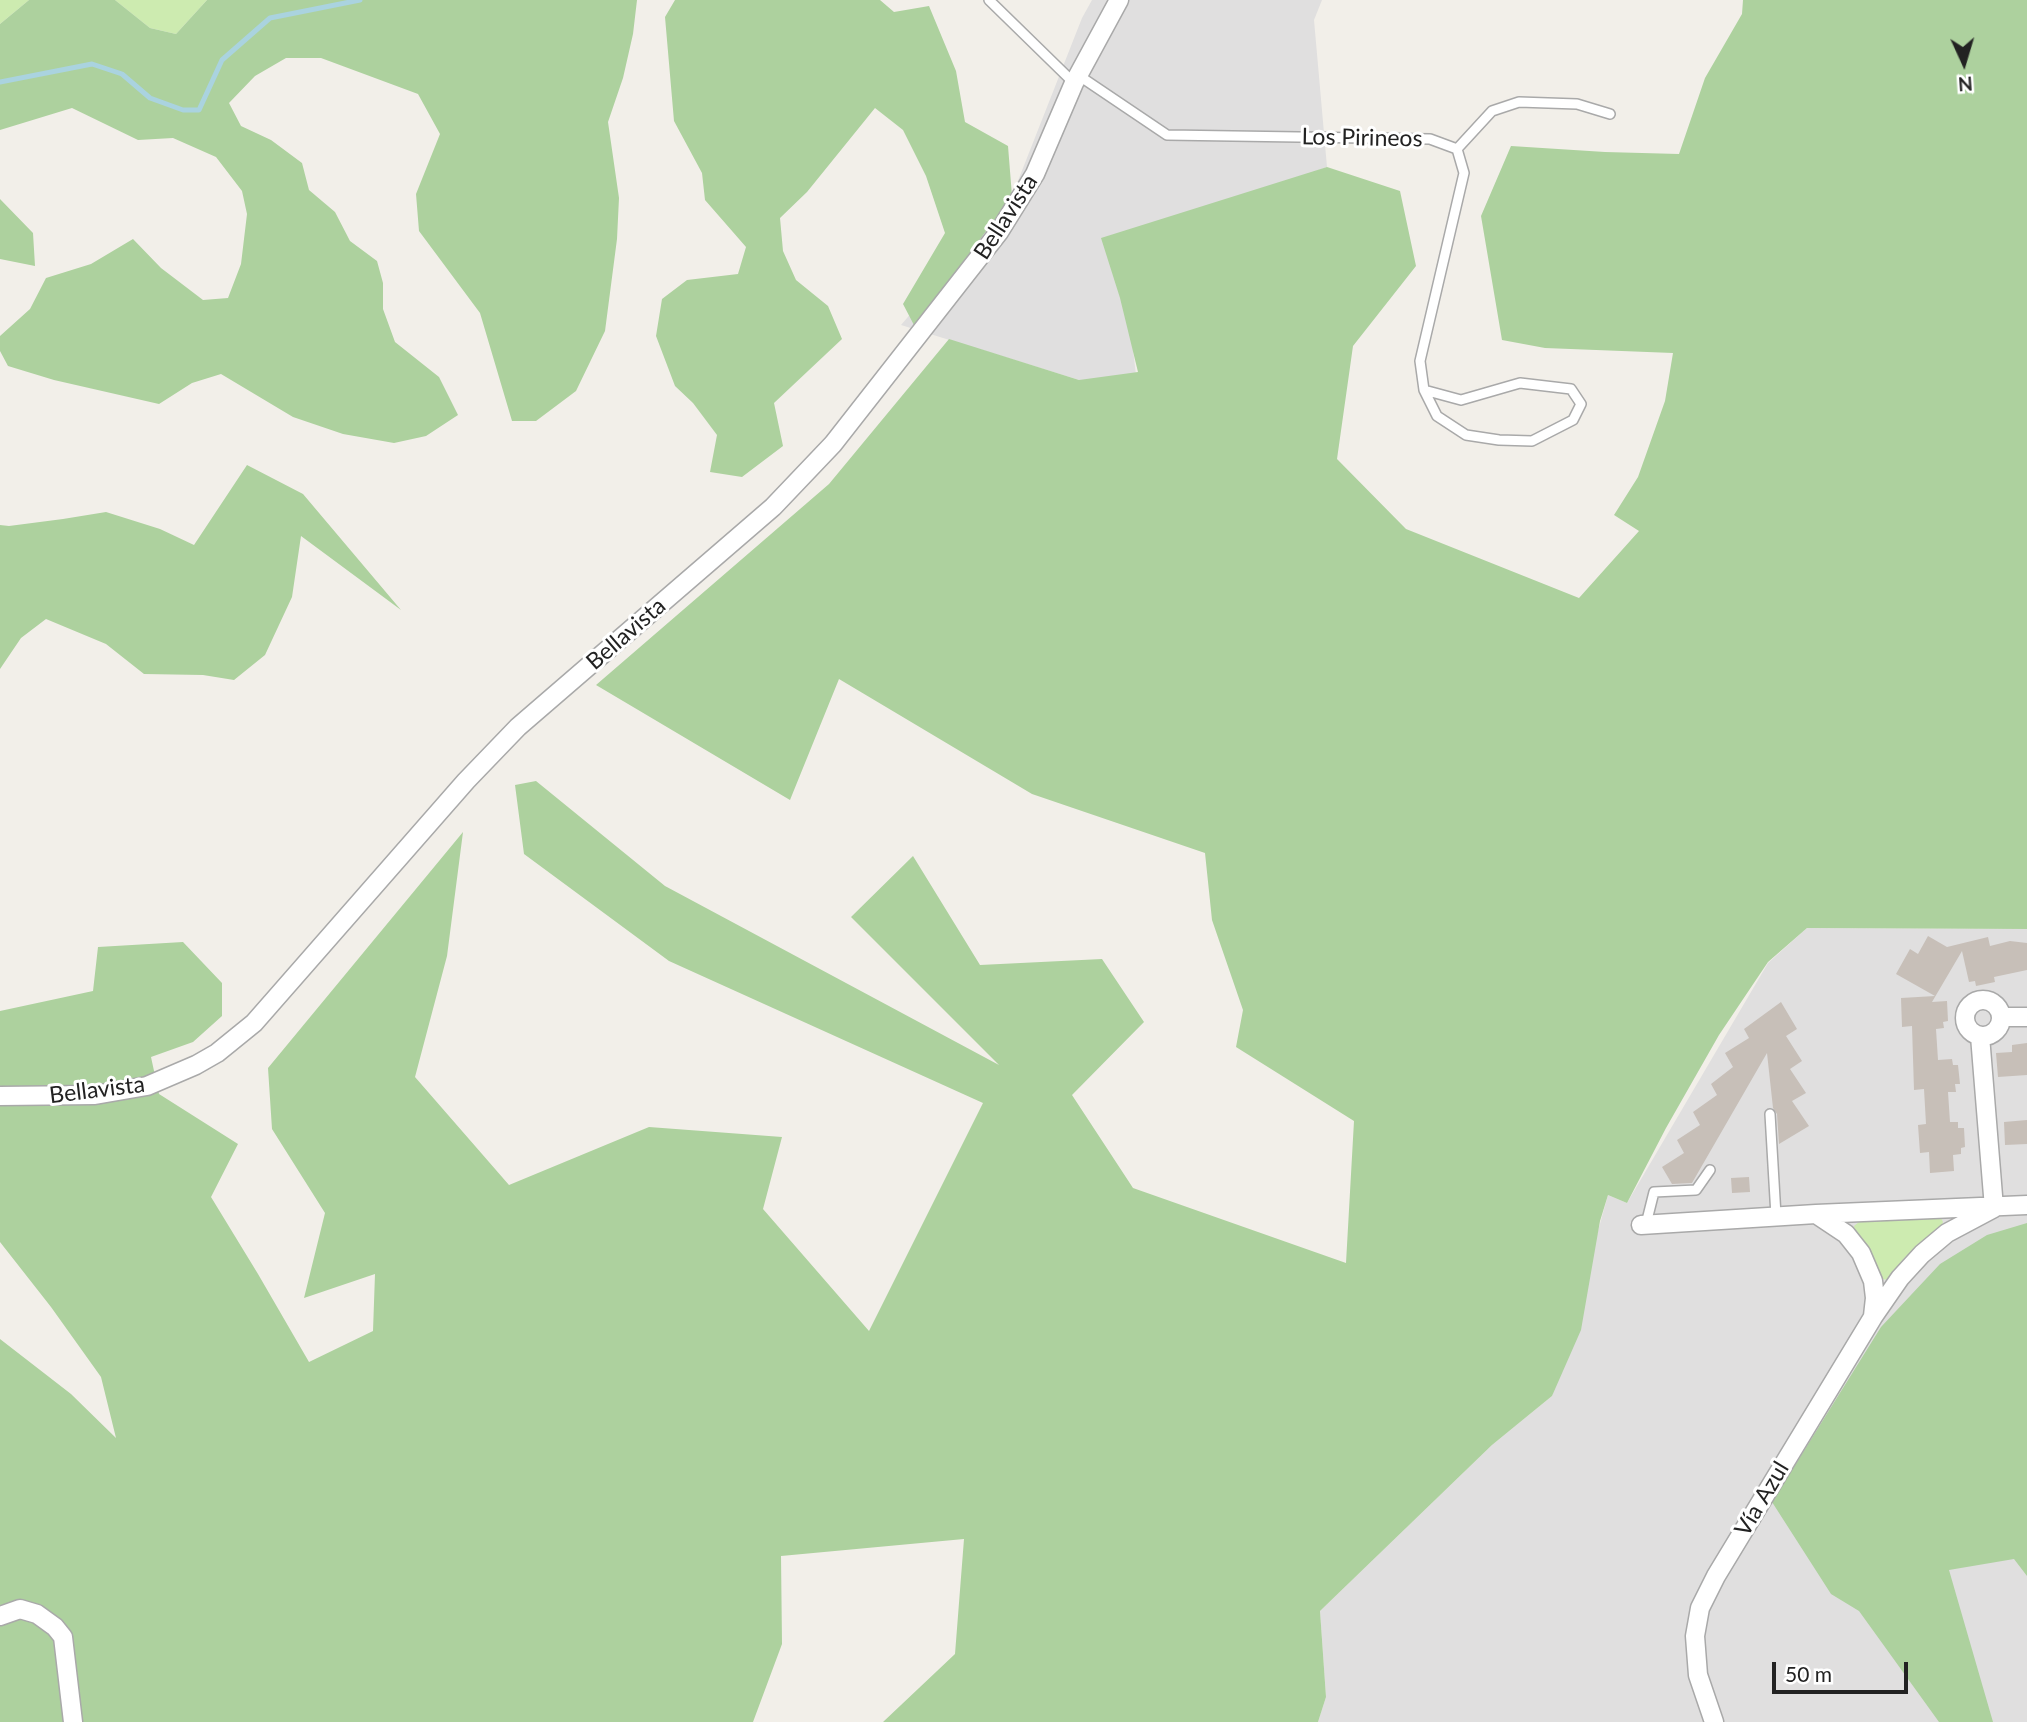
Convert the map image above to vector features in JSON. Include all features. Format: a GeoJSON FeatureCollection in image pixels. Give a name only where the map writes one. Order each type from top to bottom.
{"type":"FeatureCollection","features":[{"type":"Feature","properties":{"kind":"street","name":"Bellavista"},"geometry":{"type":"LineString","coordinates":[[0,1096],[95,1095],[147,1086],[172,1077],[206,1059],[254,1023],[500,745],[562,688],[764,516],[834,444],[999,232],[1035,174],[1076,79],[1119,0]]}},
{"type":"Feature","properties":{"kind":"street"},"geometry":{"type":"LineString","coordinates":[[1980,1000],[1994,1004],[2001,1017],[1992,1034],[1980,1036],[1968,1029],[1965,1014],[1973,1003],[1980,1000]]}},
{"type":"Feature","properties":{"kind":"street"},"geometry":{"type":"LineString","coordinates":[[2001,1017],[2027,1017]]}},
{"type":"Feature","properties":{"kind":"street"},"geometry":{"type":"LineString","coordinates":[[1980,1036],[1994,1208]]}},
{"type":"Feature","properties":{"kind":"street","name":"Vía Azul"},"geometry":{"type":"LineString","coordinates":[[1643,1224],[2027,1205]]}},
{"type":"Feature","properties":{"kind":"street","name":"Vía Azul"},"geometry":{"type":"LineString","coordinates":[[1714,1722],[1698,1675],[1695,1636],[1697,1619],[1705,1596],[1873,1317],[1900,1278],[1934,1243],[1961,1224],[1994,1208]]}},
{"type":"Feature","properties":{"kind":"street"},"geometry":{"type":"LineString","coordinates":[[1816,1214],[1846,1234],[1861,1253],[1873,1282],[1873,1317]]}},
{"type":"Feature","properties":{"kind":"street"},"geometry":{"type":"LineString","coordinates":[[0,1616],[20,1609],[37,1614],[55,1627],[63,1637],[73,1722]]}},
{"type":"Feature","properties":{"kind":"lane","name":"Los Pirineos"},"geometry":{"type":"LineString","coordinates":[[989,0],[1076,79],[1167,135],[1430,139],[1457,149]]}},
{"type":"Feature","properties":{"kind":"lane"},"geometry":{"type":"LineString","coordinates":[[1424,390],[1461,400],[1520,383],[1572,388],[1580,404],[1573,420],[1532,441],[1466,435],[1437,416],[1424,390],[1420,361],[1464,173],[1457,149],[1492,111],[1519,102],[1577,104],[1610,114]]}},
{"type":"Feature","properties":{"kind":"lane"},"geometry":{"type":"LineString","coordinates":[[1770,1114],[1776,1216]]}},
{"type":"Feature","properties":{"kind":"lane"},"geometry":{"type":"LineString","coordinates":[[1643,1224],[1654,1192],[1696,1190],[1710,1170]]}},
{"type":"Feature","properties":{"kind":"shaded area"},"geometry":{"type":"Polygon","coordinates":[[[1092,0],[1322,0],[1314,20],[1327,167],[1121,244],[1137,384],[1079,380],[901,325],[1012,196],[1082,18],[1092,0]]]}},
{"type":"Feature","properties":{"kind":"shaded area"},"geometry":{"type":"Polygon","coordinates":[[[1807,928],[2027,929],[2027,1722],[1318,1722],[1326,1697],[1320,1611],[1492,1445],[1552,1396],[1608,1195],[1627,1203],[1768,963],[1807,928]]]}},
{"type":"Feature","properties":{"kind":"green space"},"geometry":{"type":"Polygon","coordinates":[[[0,0],[29,0],[0,24],[0,0]]]}},
{"type":"Feature","properties":{"kind":"green space"},"geometry":{"type":"Polygon","coordinates":[[[29,0],[115,0],[150,28],[176,34],[207,0],[637,0],[623,78],[608,122],[619,198],[617,239],[605,331],[576,391],[536,421],[512,421],[480,313],[419,231],[416,194],[440,134],[418,94],[321,58],[286,58],[255,76],[229,103],[241,126],[271,140],[302,163],[309,190],[335,212],[350,241],[377,261],[383,283],[383,309],[395,342],[439,377],[458,415],[426,436],[394,443],[343,434],[293,417],[221,374],[192,383],[159,404],[54,380],[8,366],[0,351],[0,336],[30,309],[46,278],[91,264],[133,239],[161,268],[203,300],[228,298],[241,264],[247,214],[242,191],[216,157],[173,138],[138,140],[72,108],[0,130],[0,24],[29,0]]]}},
{"type":"Feature","properties":{"kind":"green space"},"geometry":{"type":"Polygon","coordinates":[[[115,0],[207,0],[176,34],[150,28],[115,0]]]}},
{"type":"Feature","properties":{"kind":"green space"},"geometry":{"type":"Polygon","coordinates":[[[675,0],[880,0],[894,12],[929,6],[956,71],[965,122],[1008,146],[1012,196],[915,327],[903,304],[945,233],[926,176],[903,130],[875,108],[807,192],[780,218],[783,251],[796,280],[828,306],[842,339],[774,403],[783,446],[742,477],[710,472],[717,435],[693,403],[675,386],[656,336],[662,299],[687,280],[738,274],[746,247],[705,200],[702,173],[674,121],[665,17],[675,0]]]}},
{"type":"Feature","properties":{"kind":"green space"},"geometry":{"type":"Polygon","coordinates":[[[1743,0],[2027,0],[2027,929],[1807,928],[1768,962],[1719,1035],[1627,1203],[1608,1195],[1600,1221],[1581,1330],[1552,1396],[1492,1445],[1320,1611],[1326,1697],[1318,1722],[883,1722],[955,1654],[964,1539],[781,1556],[782,1644],[753,1722],[0,1722],[0,1339],[71,1394],[116,1438],[101,1377],[0,1242],[0,1011],[93,991],[98,947],[183,942],[222,983],[222,1016],[193,1042],[151,1057],[159,1094],[238,1144],[211,1197],[309,1362],[373,1331],[375,1274],[304,1298],[325,1213],[272,1129],[268,1068],[463,832],[447,956],[415,1077],[509,1185],[649,1127],[782,1137],[763,1209],[869,1331],[983,1103],[669,961],[524,854],[515,785],[536,781],[665,886],[999,1065],[851,917],[913,856],[980,965],[1102,959],[1144,1022],[1072,1095],[1133,1188],[1346,1263],[1354,1121],[1236,1047],[1243,1010],[1212,920],[1205,853],[1032,794],[839,679],[790,800],[596,685],[829,484],[949,339],[1079,380],[1138,372],[1120,298],[1101,238],[1327,167],[1400,191],[1416,266],[1353,346],[1337,459],[1406,529],[1579,598],[1639,531],[1614,515],[1638,477],[1665,401],[1673,353],[1545,348],[1502,340],[1481,216],[1511,146],[1679,154],[1705,78],[1742,14],[1743,0]]]}},
{"type":"Feature","properties":{"kind":"green space"},"geometry":{"type":"Polygon","coordinates":[[[0,199],[33,233],[35,266],[0,259],[0,199]]]}},
{"type":"Feature","properties":{"kind":"green space"},"geometry":{"type":"Polygon","coordinates":[[[247,465],[303,494],[401,610],[301,536],[292,597],[265,655],[234,680],[203,675],[144,674],[106,644],[46,619],[21,638],[0,669],[0,525],[106,512],[160,529],[194,545],[247,465]]]}},
{"type":"Feature","properties":{"kind":"green space"},"geometry":{"type":"Polygon","coordinates":[[[1941,1218],[1941,1227],[1905,1257],[1887,1280],[1883,1279],[1854,1226],[1859,1222],[1941,1218]]]}},
{"type":"Feature","properties":{"kind":"green space"},"geometry":{"type":"Polygon","coordinates":[[[2027,1223],[2027,1576],[2014,1559],[1949,1570],[1993,1722],[1939,1722],[1859,1611],[1831,1594],[1772,1502],[1881,1327],[1940,1264],[1987,1235],[2027,1223]]]}},
{"type":"Feature","properties":{"kind":"building"},"geometry":{"type":"Polygon","coordinates":[[[1928,936],[1947,947],[1988,937],[1990,946],[2010,941],[2027,943],[2027,970],[1994,977],[1995,982],[1976,986],[1975,981],[1969,982],[1962,951],[1932,1002],[1947,1001],[1948,1021],[1943,1022],[1944,1028],[1936,1029],[1938,1060],[1952,1059],[1953,1065],[1958,1065],[1960,1084],[1955,1084],[1956,1092],[1948,1092],[1950,1122],[1958,1122],[1958,1128],[1964,1128],[1965,1147],[1961,1148],[1961,1154],[1953,1155],[1954,1171],[1930,1173],[1929,1152],[1920,1153],[1918,1125],[1926,1124],[1924,1089],[1914,1090],[1912,1026],[1902,1027],[1901,998],[1935,996],[1896,974],[1910,949],[1918,954],[1928,936]]]}},
{"type":"Feature","properties":{"kind":"building"},"geometry":{"type":"Polygon","coordinates":[[[1781,1002],[1797,1029],[1786,1036],[1802,1061],[1790,1069],[1806,1093],[1792,1101],[1809,1126],[1779,1144],[1767,1053],[1692,1183],[1672,1184],[1662,1167],[1684,1153],[1677,1140],[1700,1125],[1693,1112],[1717,1095],[1711,1084],[1733,1067],[1725,1053],[1749,1038],[1744,1029],[1781,1002]]]}},
{"type":"Feature","properties":{"kind":"building"},"geometry":{"type":"Polygon","coordinates":[[[2027,1043],[2027,1075],[1998,1077],[1996,1053],[2012,1052],[2012,1045],[2027,1043]]]}},
{"type":"Feature","properties":{"kind":"building"},"geometry":{"type":"Polygon","coordinates":[[[2027,1120],[2027,1144],[2005,1145],[2004,1122],[2027,1120]]]}},
{"type":"Feature","properties":{"kind":"building"},"geometry":{"type":"Polygon","coordinates":[[[1749,1177],[1750,1192],[1732,1193],[1731,1178],[1749,1177]]]}},
{"type":"Feature","properties":{"kind":"waterway"},"geometry":{"type":"LineString","coordinates":[[0,82],[92,64],[122,74],[150,98],[183,110],[199,110],[222,60],[270,18],[360,0]]}}]}
